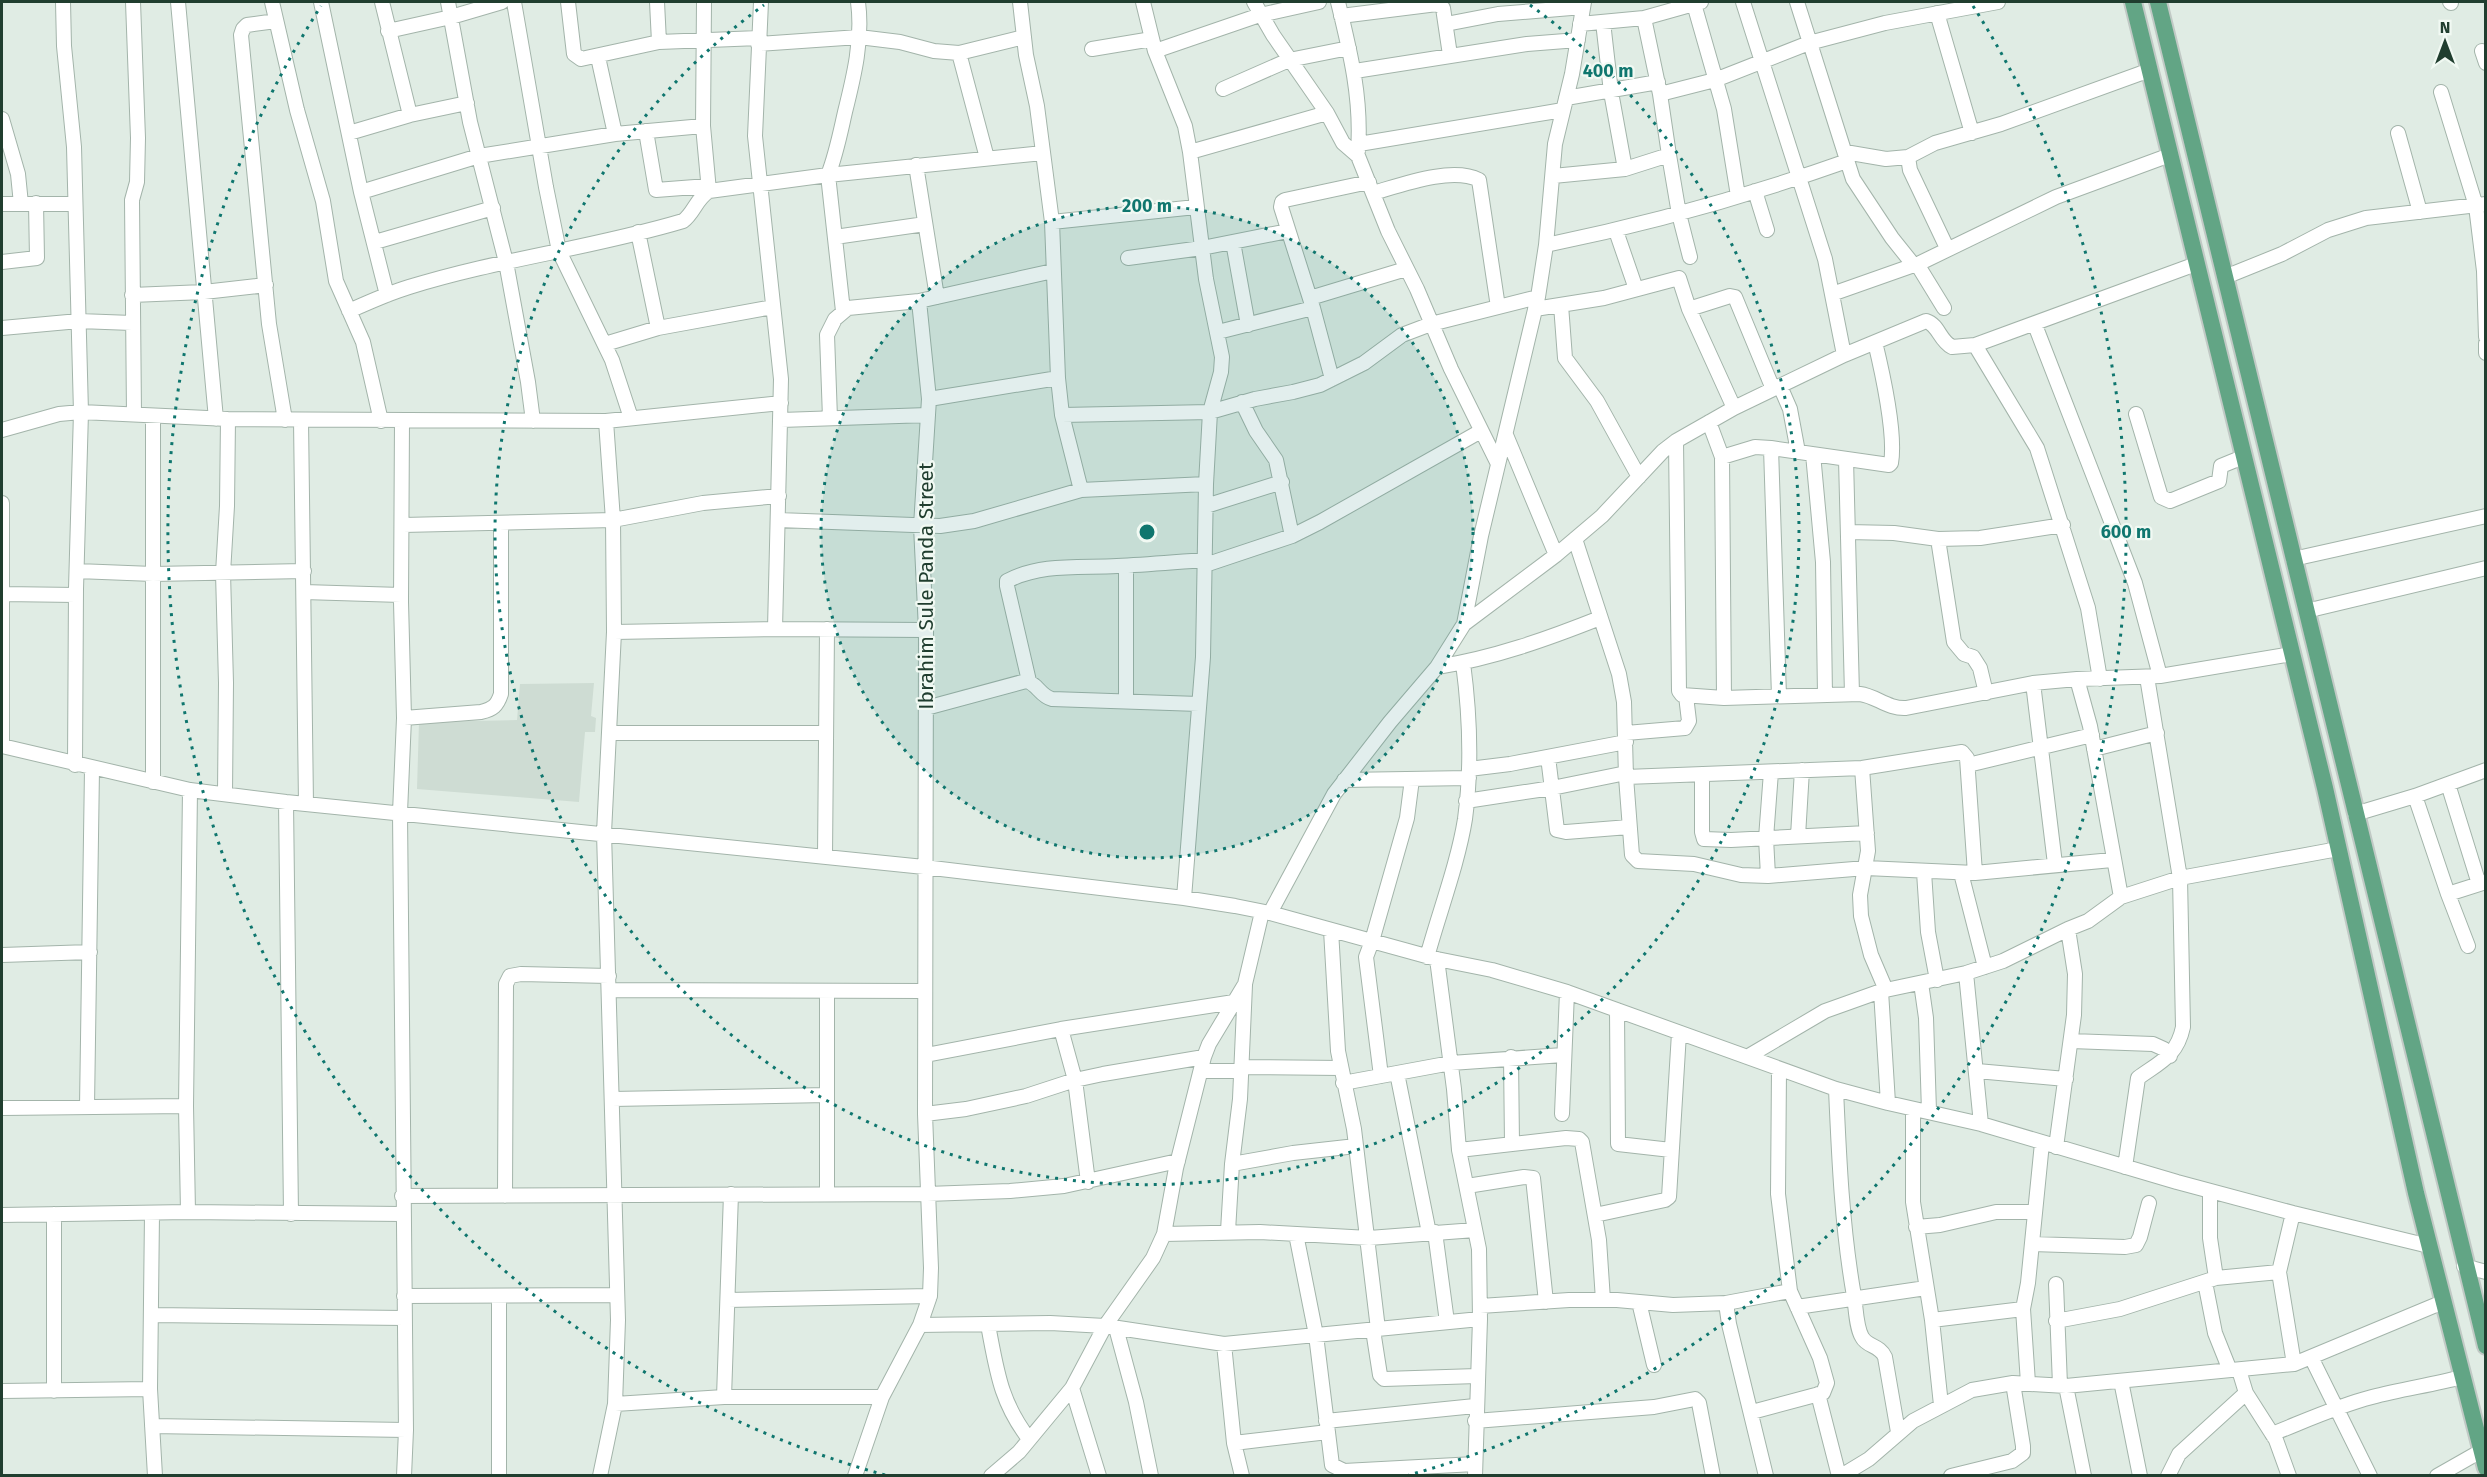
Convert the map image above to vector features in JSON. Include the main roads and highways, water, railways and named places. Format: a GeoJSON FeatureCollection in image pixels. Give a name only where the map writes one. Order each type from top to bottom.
{"type":"FeatureCollection","features":[{"type":"Feature","properties":{"kind":"main road"},"geometry":{"type":"LineString","coordinates":[[2133,2],[2292,654],[2429,1246],[2486,1468]]}},
{"type":"Feature","properties":{"kind":"main road"},"geometry":{"type":"LineString","coordinates":[[2158,2],[2464,1266],[2486,1346]]}},
{"type":"Feature","properties":{"kind":"main road"},"geometry":{"type":"LineString","coordinates":[[2366,975],[2393,968]]}}]}
